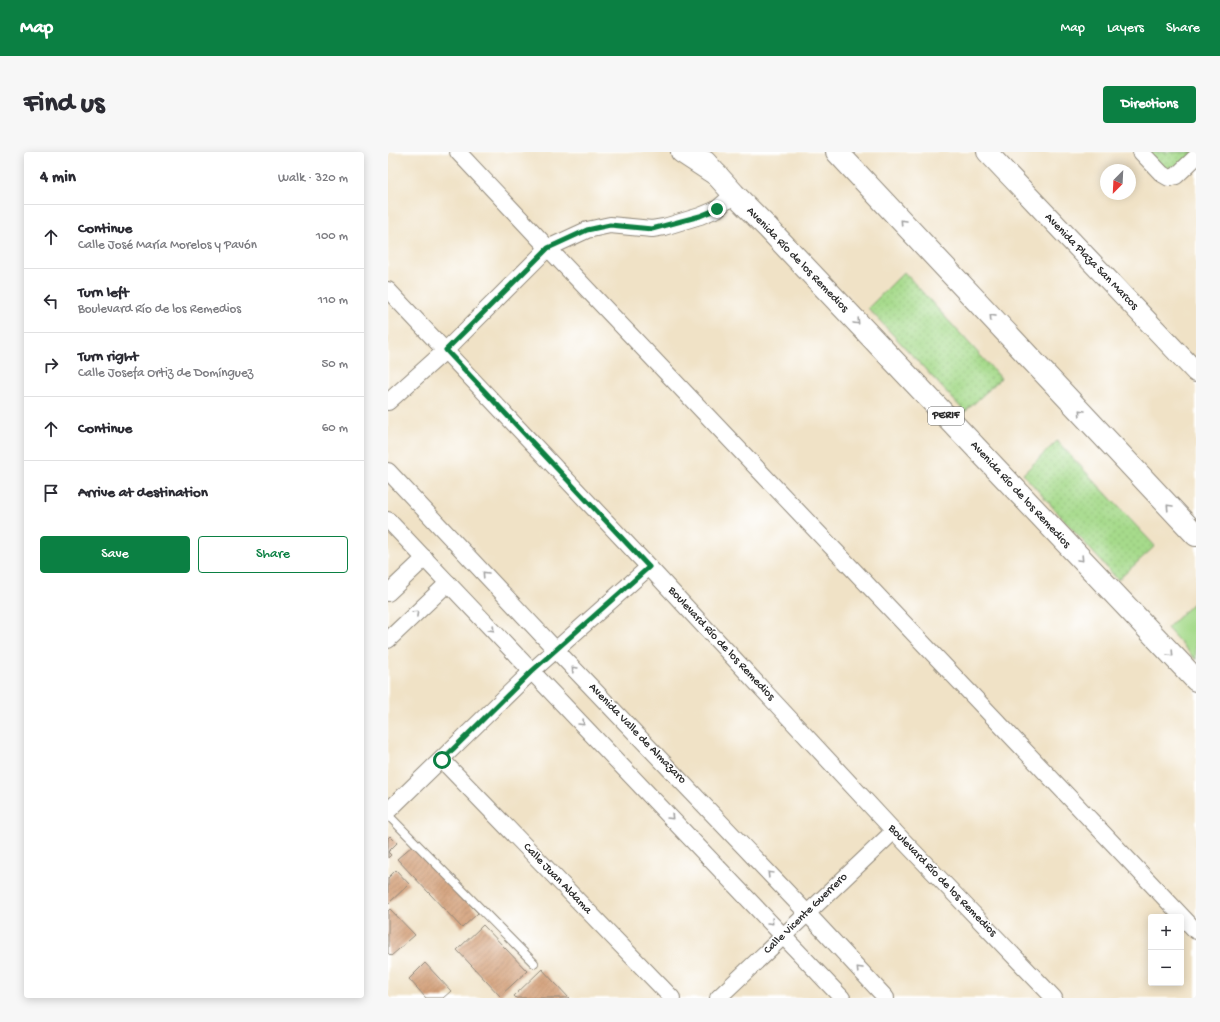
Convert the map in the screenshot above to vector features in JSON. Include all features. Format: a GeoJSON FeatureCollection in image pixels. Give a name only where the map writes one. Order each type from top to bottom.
{"type":"FeatureCollection","features":[{"type":"Feature","properties":{"kind":"highway"},"geometry":{"type":"LineString","coordinates":[[682,152],[717,175]]}},
{"type":"Feature","properties":{"kind":"highway","name":"Avenida Río de los Remedios"},"geometry":{"type":"LineString","coordinates":[[696,152],[734,194],[768,228],[1196,680]]}},
{"type":"Feature","properties":{"kind":"highway"},"geometry":{"type":"LineString","coordinates":[[837,152],[1196,535]]}},
{"type":"Feature","properties":{"kind":"street"},"geometry":{"type":"LineString","coordinates":[[458,152],[1196,931]]}},
{"type":"Feature","properties":{"kind":"street","name":"Avenida Plaza San Marcos"},"geometry":{"type":"LineString","coordinates":[[987,152],[1196,372]]}},
{"type":"Feature","properties":{"kind":"street"},"geometry":{"type":"LineString","coordinates":[[1141,152],[1162,174],[1169,178],[1176,176],[1196,157]]}},
{"type":"Feature","properties":{"kind":"street"},"geometry":{"type":"LineString","coordinates":[[388,402],[446,350],[548,248],[587,230],[610,225],[652,229],[700,216],[717,209],[734,194]]}},
{"type":"Feature","properties":{"kind":"street","name":"Boulevard Río de los Remedios"},"geometry":{"type":"LineString","coordinates":[[388,290],[649,567],[894,831],[1054,998]]}},
{"type":"Feature","properties":{"kind":"street","name":"Avenida Valle de Almazaro"},"geometry":{"type":"LineString","coordinates":[[388,471],[886,998]]}},
{"type":"Feature","properties":{"kind":"street"},"geometry":{"type":"LineString","coordinates":[[388,520],[842,998]]}},
{"type":"Feature","properties":{"kind":"street"},"geometry":{"type":"LineString","coordinates":[[388,593],[425,558]]}},
{"type":"Feature","properties":{"kind":"street"},"geometry":{"type":"LineString","coordinates":[[388,811],[532,671],[649,567]]}},
{"type":"Feature","properties":{"kind":"street"},"geometry":{"type":"LineString","coordinates":[[388,640],[448,583]]}},
{"type":"Feature","properties":{"kind":"street","name":"Calle Juan Aldama"},"geometry":{"type":"LineString","coordinates":[[442,760],[672,998]]}},
{"type":"Feature","properties":{"kind":"street","name":"Calle Vicente Guerrero"},"geometry":{"type":"LineString","coordinates":[[718,998],[894,831]]}},
{"type":"Feature","properties":{"kind":"lane"},"geometry":{"type":"LineString","coordinates":[[388,815],[534,963]]}},
{"type":"Feature","properties":{"kind":"green space"},"geometry":{"type":"Polygon","coordinates":[[[1145,152],[1196,152],[1172,175],[1145,152]]]}},
{"type":"Feature","properties":{"kind":"green space"},"geometry":{"type":"Polygon","coordinates":[[[904,272],[1001,378],[965,412],[868,308],[904,272]]]}},
{"type":"Feature","properties":{"kind":"green space"},"geometry":{"type":"Polygon","coordinates":[[[1057,441],[1155,546],[1118,580],[1023,474],[1057,441]]]}},
{"type":"Feature","properties":{"kind":"green space"},"geometry":{"type":"Polygon","coordinates":[[[1196,600],[1196,660],[1167,628],[1196,600]]]}},
{"type":"Feature","properties":{"kind":"building"},"geometry":{"type":"Polygon","coordinates":[[[390,836],[397,843],[388,852],[388,838],[390,836]]]}},
{"type":"Feature","properties":{"kind":"building"},"geometry":{"type":"Polygon","coordinates":[[[413,845],[478,913],[462,928],[397,859],[413,845]]]}},
{"type":"Feature","properties":{"kind":"building"},"geometry":{"type":"Polygon","coordinates":[[[396,870],[409,884],[388,904],[388,878],[396,870]]]}},
{"type":"Feature","properties":{"kind":"building"},"geometry":{"type":"Polygon","coordinates":[[[390,909],[415,935],[391,956],[388,953],[388,911],[390,909]]]}},
{"type":"Feature","properties":{"kind":"building"},"geometry":{"type":"Polygon","coordinates":[[[483,925],[527,971],[500,996],[457,950],[483,925]]]}},
{"type":"Feature","properties":{"kind":"building"},"geometry":{"type":"Polygon","coordinates":[[[425,963],[451,991],[443,998],[426,998],[409,979],[425,963]]]}},
{"type":"Feature","properties":{"kind":"building"},"geometry":{"type":"Polygon","coordinates":[[[542,969],[569,998],[516,998],[514,996],[542,969]]]}},
{"type":"Feature","properties":{"kind":"route"},"geometry":{"type":"LineString","coordinates":[[442,760],[532,671],[649,567],[446,350],[548,248],[587,230],[610,225],[652,229],[664,227],[700,216],[717,209]]}}]}
